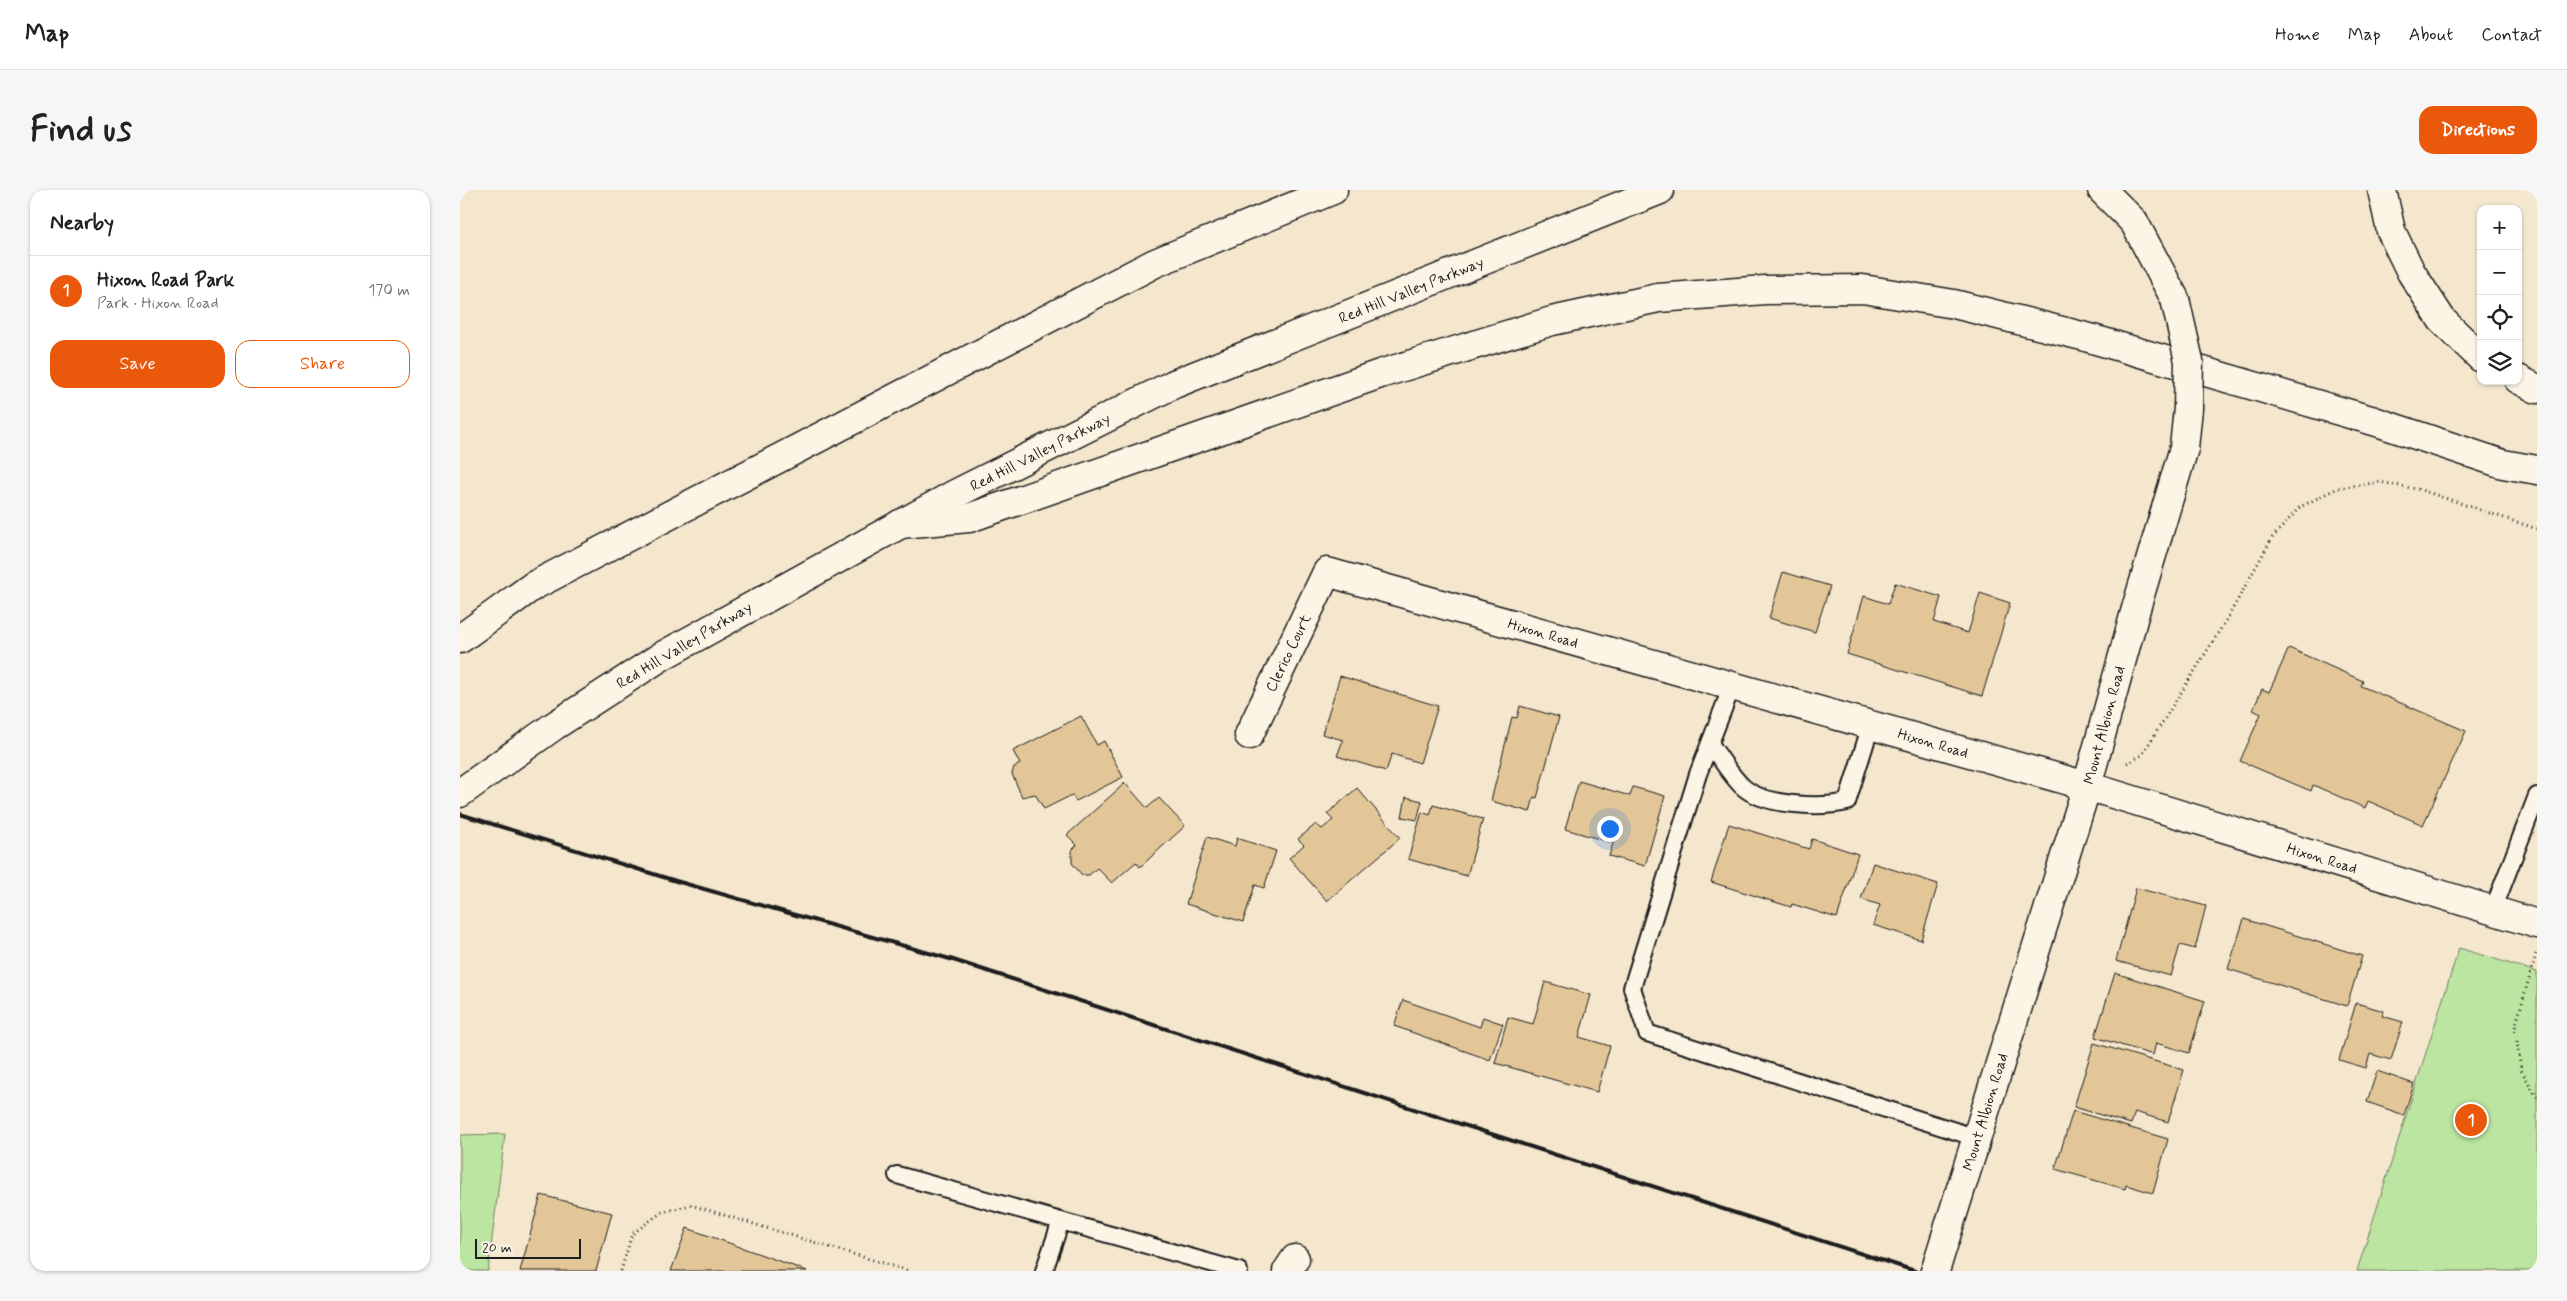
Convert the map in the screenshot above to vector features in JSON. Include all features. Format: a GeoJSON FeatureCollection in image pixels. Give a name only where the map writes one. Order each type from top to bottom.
{"type":"FeatureCollection","features":[{"type":"Feature","properties":{"kind":"main road"},"geometry":{"type":"LineString","coordinates":[[460,639],[533,586],[1154,263],[1332,190]]}},
{"type":"Feature","properties":{"kind":"main road","name":"Red Hill Valley Parkway"},"geometry":{"type":"LineString","coordinates":[[460,793],[554,726],[662,656],[900,524],[1174,384],[1660,190]]}},
{"type":"Feature","properties":{"kind":"main road","name":"Mount Albion Road"},"geometry":{"type":"LineString","coordinates":[[1935,1271],[2087,786],[2137,605],[2184,448],[2188,408],[2189,361],[2175,299],[2134,222],[2102,190]]}},
{"type":"Feature","properties":{"kind":"main road"},"geometry":{"type":"LineString","coordinates":[[2382,190],[2391,231],[2411,272],[2442,320],[2477,354]]}},
{"type":"Feature","properties":{"kind":"main road"},"geometry":{"type":"LineString","coordinates":[[900,524],[970,518],[1380,374],[1552,321],[1658,298],[1765,290],[1863,289],[1954,304],[2086,337],[2374,421],[2503,464],[2537,470]]}},
{"type":"Feature","properties":{"kind":"main road"},"geometry":{"type":"LineString","coordinates":[[2522,381],[2537,389]]}},
{"type":"Feature","properties":{"kind":"main road","name":"Hixon Road"},"geometry":{"type":"LineString","coordinates":[[1327,572],[2087,786],[2537,924]]}},
{"type":"Feature","properties":{"kind":"main road","name":"Clerico Court"},"geometry":{"type":"LineString","coordinates":[[1248,735],[1327,572]]}},
{"type":"Feature","properties":{"kind":"lane"},"geometry":{"type":"LineString","coordinates":[[1732,686],[1698,774],[1632,988],[1648,1033],[1977,1138]]}},
{"type":"Feature","properties":{"kind":"lane"},"geometry":{"type":"LineString","coordinates":[[1710,744],[1743,787],[1767,800],[1803,804],[1836,804],[1847,802],[1871,725]]}},
{"type":"Feature","properties":{"kind":"lane"},"geometry":{"type":"LineString","coordinates":[[2493,910],[2537,796]]}},
{"type":"Feature","properties":{"kind":"lane"},"geometry":{"type":"LineString","coordinates":[[897,1175],[1238,1271]]}},
{"type":"Feature","properties":{"kind":"lane"},"geometry":{"type":"LineString","coordinates":[[1044,1271],[1061,1221]]}},
{"type":"Feature","properties":{"kind":"path"},"geometry":{"type":"LineString","coordinates":[[2087,786],[2142,755],[2227,619],[2272,538],[2300,507],[2338,488],[2380,482],[2421,490],[2537,529]]}},
{"type":"Feature","properties":{"kind":"path"},"geometry":{"type":"LineString","coordinates":[[2537,949],[2515,1028],[2521,1070],[2537,1097]]}},
{"type":"Feature","properties":{"kind":"path"},"geometry":{"type":"LineString","coordinates":[[621,1271],[632,1234],[662,1212],[691,1205],[909,1271]]}},
{"type":"Feature","properties":{"kind":"green space"},"geometry":{"type":"Polygon","coordinates":[[[2459,948],[2537,972],[2537,1271],[2357,1271],[2459,948]]]}},
{"type":"Feature","properties":{"kind":"green space"},"geometry":{"type":"Polygon","coordinates":[[[505,1134],[488,1271],[460,1271],[460,1135],[505,1134]]]}},
{"type":"Feature","properties":{"kind":"building"},"geometry":{"type":"Polygon","coordinates":[[[1783,572],[1830,586],[1815,632],[1769,618],[1783,572]]]}},
{"type":"Feature","properties":{"kind":"building"},"geometry":{"type":"Polygon","coordinates":[[[1895,583],[1941,597],[1934,622],[1968,633],[1980,593],[2010,603],[1982,696],[1847,654],[1864,596],[1888,604],[1895,583]]]}},
{"type":"Feature","properties":{"kind":"building"},"geometry":{"type":"Polygon","coordinates":[[[2289,648],[2363,681],[2361,686],[2466,731],[2423,825],[2368,801],[2365,808],[2313,785],[2311,791],[2240,761],[2261,714],[2253,710],[2262,689],[2269,692],[2289,648]]]}},
{"type":"Feature","properties":{"kind":"building"},"geometry":{"type":"Polygon","coordinates":[[[1340,676],[1438,706],[1420,763],[1392,754],[1386,771],[1337,756],[1343,740],[1322,734],[1340,676]]]}},
{"type":"Feature","properties":{"kind":"building"},"geometry":{"type":"Polygon","coordinates":[[[1520,706],[1559,717],[1537,798],[1534,797],[1530,812],[1491,801],[1512,717],[1517,718],[1520,706]]]}},
{"type":"Feature","properties":{"kind":"building"},"geometry":{"type":"Polygon","coordinates":[[[1081,716],[1097,745],[1104,741],[1123,777],[1076,801],[1072,795],[1044,809],[1035,794],[1022,797],[1012,774],[1014,767],[1020,764],[1013,751],[1081,716]]]}},
{"type":"Feature","properties":{"kind":"building"},"geometry":{"type":"Polygon","coordinates":[[[1579,781],[1630,796],[1633,787],[1665,796],[1645,866],[1609,856],[1613,843],[1565,829],[1579,781]]]}},
{"type":"Feature","properties":{"kind":"building"},"geometry":{"type":"Polygon","coordinates":[[[1125,783],[1147,808],[1159,798],[1185,826],[1140,867],[1136,862],[1112,883],[1097,868],[1089,875],[1082,875],[1072,863],[1072,850],[1077,845],[1067,835],[1125,783]]]}},
{"type":"Feature","properties":{"kind":"building"},"geometry":{"type":"Polygon","coordinates":[[[1357,788],[1400,838],[1327,901],[1289,858],[1304,845],[1298,839],[1316,824],[1322,829],[1333,820],[1327,814],[1357,788]]]}},
{"type":"Feature","properties":{"kind":"building"},"geometry":{"type":"Polygon","coordinates":[[[1406,797],[1422,801],[1417,820],[1402,817],[1406,797]]]}},
{"type":"Feature","properties":{"kind":"building"},"geometry":{"type":"Polygon","coordinates":[[[1433,805],[1483,819],[1467,876],[1408,859],[1422,812],[1430,815],[1433,805]]]}},
{"type":"Feature","properties":{"kind":"building"},"geometry":{"type":"Polygon","coordinates":[[[1729,824],[1809,849],[1812,839],[1858,854],[1837,918],[1792,904],[1791,907],[1711,882],[1729,824]]]}},
{"type":"Feature","properties":{"kind":"building"},"geometry":{"type":"Polygon","coordinates":[[[1207,837],[1235,846],[1237,838],[1276,851],[1264,888],[1255,885],[1243,922],[1186,904],[1207,837]]]}},
{"type":"Feature","properties":{"kind":"building"},"geometry":{"type":"Polygon","coordinates":[[[1873,863],[1938,884],[1921,940],[1873,925],[1880,905],[1861,899],[1873,863]]]}},
{"type":"Feature","properties":{"kind":"building"},"geometry":{"type":"Polygon","coordinates":[[[2136,888],[2206,906],[2195,949],[2180,945],[2171,976],[2116,961],[2136,888]]]}},
{"type":"Feature","properties":{"kind":"building"},"geometry":{"type":"Polygon","coordinates":[[[2244,919],[2362,956],[2347,1006],[2228,969],[2244,919]]]}},
{"type":"Feature","properties":{"kind":"building"},"geometry":{"type":"Polygon","coordinates":[[[2115,973],[2205,1001],[2189,1053],[2156,1043],[2153,1055],[2095,1037],[2115,973]]]}},
{"type":"Feature","properties":{"kind":"building"},"geometry":{"type":"Polygon","coordinates":[[[1545,982],[1591,995],[1579,1037],[1610,1046],[1597,1092],[1495,1063],[1508,1017],[1533,1024],[1545,982]]]}},
{"type":"Feature","properties":{"kind":"building"},"geometry":{"type":"Polygon","coordinates":[[[1403,1000],[1480,1027],[1483,1017],[1503,1024],[1490,1060],[1394,1026],[1403,1000]]]}},
{"type":"Feature","properties":{"kind":"building"},"geometry":{"type":"Polygon","coordinates":[[[2356,1003],[2384,1011],[2382,1016],[2403,1022],[2391,1060],[2370,1054],[2366,1068],[2339,1060],[2356,1003]]]}},
{"type":"Feature","properties":{"kind":"building"},"geometry":{"type":"Polygon","coordinates":[[[2094,1043],[2184,1070],[2168,1122],[2135,1112],[2131,1124],[2074,1107],[2094,1043]]]}},
{"type":"Feature","properties":{"kind":"building"},"geometry":{"type":"Polygon","coordinates":[[[2377,1071],[2414,1084],[2404,1115],[2367,1102],[2377,1071]]]}},
{"type":"Feature","properties":{"kind":"building"},"geometry":{"type":"Polygon","coordinates":[[[2073,1111],[2168,1139],[2153,1193],[2126,1185],[2125,1189],[2055,1169],[2073,1111]]]}},
{"type":"Feature","properties":{"kind":"building"},"geometry":{"type":"Polygon","coordinates":[[[541,1195],[612,1213],[596,1271],[520,1271],[541,1195]]]}},
{"type":"Feature","properties":{"kind":"building"},"geometry":{"type":"Polygon","coordinates":[[[687,1228],[807,1271],[671,1271],[687,1228]]]}},
{"type":"Feature","properties":{"kind":"railway"},"geometry":{"type":"LineString","coordinates":[[460,814],[676,881],[950,959],[1915,1271]]}},
{"type":"Feature","properties":{"kind":"place","name":"Hixon Road Park"},"geometry":{"type":"Point","coordinates":[2471,1120]}}]}
